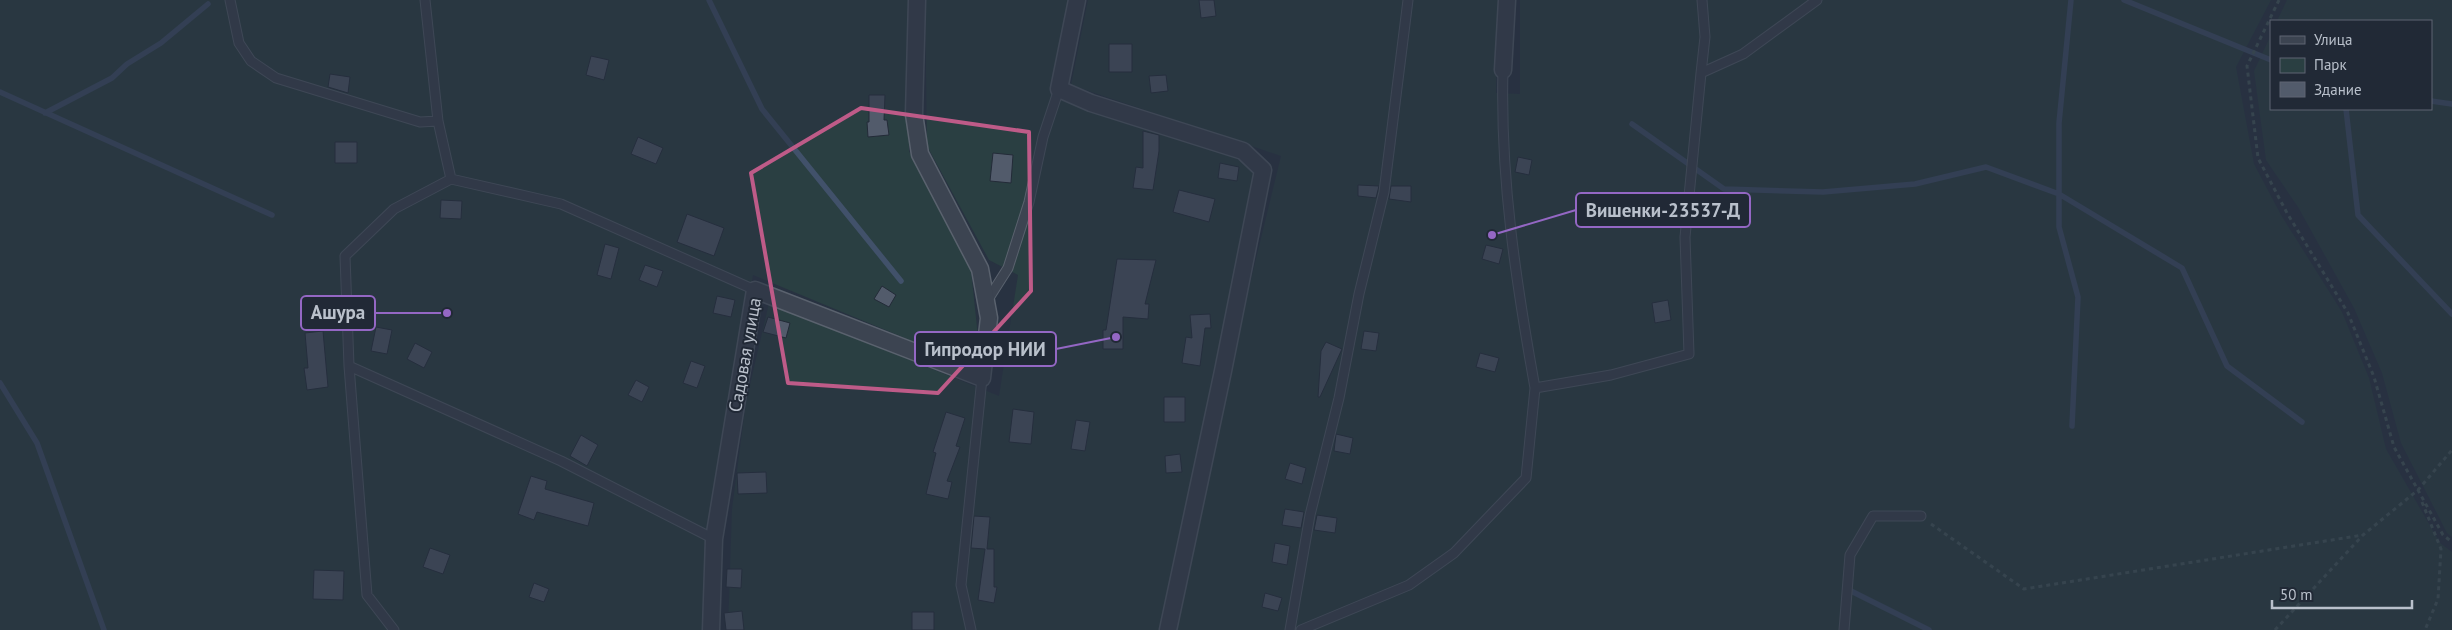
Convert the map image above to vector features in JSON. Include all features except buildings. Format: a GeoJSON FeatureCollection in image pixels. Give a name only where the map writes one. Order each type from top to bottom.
{"type":"FeatureCollection","features":[{"type":"Feature","properties":{"kind":"street"},"geometry":{"type":"LineString","coordinates":[[917,0],[914,114],[920,154],[980,269],[989,318],[982,378]]}},
{"type":"Feature","properties":{"kind":"street"},"geometry":{"type":"LineString","coordinates":[[1077,0],[1059,90],[1091,103],[1244,151],[1263,170],[1168,630]]}},
{"type":"Feature","properties":{"kind":"street"},"geometry":{"type":"LineString","coordinates":[[1504,70],[1507,0]]}},
{"type":"Feature","properties":{"kind":"street","name":"Садовая улица"},"geometry":{"type":"LineString","coordinates":[[711,630],[714,539],[755,290],[982,378]]}},
{"type":"Feature","properties":{"kind":"lane"},"geometry":{"type":"LineString","coordinates":[[230,0],[239,43],[251,62],[276,78],[420,122],[438,121]]}},
{"type":"Feature","properties":{"kind":"lane"},"geometry":{"type":"LineString","coordinates":[[425,0],[438,121],[451,179]]}},
{"type":"Feature","properties":{"kind":"lane"},"geometry":{"type":"LineString","coordinates":[[1290,630],[1310,515],[1339,398],[1359,294],[1384,192],[1408,0]]}},
{"type":"Feature","properties":{"kind":"lane"},"geometry":{"type":"LineString","coordinates":[[1535,388],[1611,375],[1689,354],[1685,238],[1705,36],[1702,0]]}},
{"type":"Feature","properties":{"kind":"lane"},"geometry":{"type":"LineString","coordinates":[[1701,73],[1743,54],[1817,0]]}},
{"type":"Feature","properties":{"kind":"lane"},"geometry":{"type":"LineString","coordinates":[[1301,630],[1409,585],[1454,553],[1526,478],[1535,388],[1518,297],[1508,211],[1502,120],[1504,70]]}},
{"type":"Feature","properties":{"kind":"lane"},"geometry":{"type":"LineString","coordinates":[[986,302],[1008,268],[1029,202],[1044,137],[1059,90]]}},
{"type":"Feature","properties":{"kind":"lane"},"geometry":{"type":"LineString","coordinates":[[394,630],[366,595],[349,366],[344,256],[394,209],[451,179],[561,204],[755,290]]}},
{"type":"Feature","properties":{"kind":"lane"},"geometry":{"type":"LineString","coordinates":[[349,366],[561,461],[714,539]]}},
{"type":"Feature","properties":{"kind":"lane"},"geometry":{"type":"LineString","coordinates":[[970,630],[962,586],[982,378]]}},
{"type":"Feature","properties":{"kind":"lane"},"geometry":{"type":"LineString","coordinates":[[1844,630],[1850,555],[1873,516],[1921,516]]}},
{"type":"Feature","properties":{"kind":"path"},"geometry":{"type":"LineString","coordinates":[[2279,0],[2247,66],[2258,158],[2288,213],[2348,313],[2374,377],[2394,447],[2444,535],[2452,542]]}},
{"type":"Feature","properties":{"kind":"path"},"geometry":{"type":"LineString","coordinates":[[2275,630],[2363,535],[2418,490],[2452,450]]}},
{"type":"Feature","properties":{"kind":"path"},"geometry":{"type":"LineString","coordinates":[[2418,490],[2441,549],[2438,600],[2425,630]]}},
{"type":"Feature","properties":{"kind":"path"},"geometry":{"type":"LineString","coordinates":[[1921,516],[2024,589],[2363,535]]}},
{"type":"Feature","properties":{"kind":"highlighted area"},"geometry":{"type":"Polygon","coordinates":[[[861,108],[1029,132],[1031,291],[938,393],[788,383],[751,173],[861,108]]]}},
{"type":"Feature","properties":{"kind":"green space"},"geometry":{"type":"Polygon","coordinates":[[[0,0],[909,0],[909,151],[971,270],[978,337],[971,355],[953,358],[753,275],[711,517],[706,630],[0,630],[0,0]]]}},
{"type":"Feature","properties":{"kind":"green space"},"geometry":{"type":"Polygon","coordinates":[[[925,0],[1069,0],[1053,98],[1192,137],[1239,160],[1255,175],[1217,371],[1201,432],[1160,630],[728,630],[732,509],[746,402],[769,303],[999,396],[1018,275],[989,260],[927,146],[925,0]]]}},
{"type":"Feature","properties":{"kind":"green space"},"geometry":{"type":"Polygon","coordinates":[[[1088,0],[1498,0],[1496,93],[1520,94],[1520,0],[2271,0],[2236,67],[2254,164],[2281,215],[2342,312],[2369,378],[2386,449],[2440,543],[2452,552],[2452,630],[1175,630],[1229,370],[1281,156],[1071,85],[1088,0]]]}},
{"type":"Feature","properties":{"kind":"green space"},"geometry":{"type":"Polygon","coordinates":[[[2287,0],[2452,0],[2452,537],[2447,533],[2401,443],[2382,373],[2354,308],[2298,207],[2266,160],[2254,71],[2270,37],[2270,110],[2432,110],[2432,20],[2277,20],[2287,0]]]}},
{"type":"Feature","properties":{"kind":"waterway"},"geometry":{"type":"LineString","coordinates":[[709,0],[762,109],[901,281]]}},
{"type":"Feature","properties":{"kind":"waterway"},"geometry":{"type":"LineString","coordinates":[[2071,0],[2059,123],[2059,227],[2078,297],[2072,426]]}},
{"type":"Feature","properties":{"kind":"waterway"},"geometry":{"type":"LineString","coordinates":[[2124,0],[2270,60]]}},
{"type":"Feature","properties":{"kind":"waterway"},"geometry":{"type":"LineString","coordinates":[[45,113],[112,78],[127,64],[161,43],[208,4]]}},
{"type":"Feature","properties":{"kind":"waterway"},"geometry":{"type":"LineString","coordinates":[[0,92],[272,215]]}},
{"type":"Feature","properties":{"kind":"waterway"},"geometry":{"type":"LineString","coordinates":[[2432,101],[2452,104]]}},
{"type":"Feature","properties":{"kind":"waterway"},"geometry":{"type":"LineString","coordinates":[[2346,110],[2358,215],[2452,314]]}},
{"type":"Feature","properties":{"kind":"waterway"},"geometry":{"type":"LineString","coordinates":[[1632,124],[1724,189],[1823,192],[1915,184],[1986,167],[2059,194],[2182,268],[2227,366],[2302,422]]}},
{"type":"Feature","properties":{"kind":"waterway"},"geometry":{"type":"LineString","coordinates":[[0,383],[37,443],[104,630]]}},
{"type":"Feature","properties":{"kind":"waterway"},"geometry":{"type":"LineString","coordinates":[[1851,591],[1929,630]]}},
{"type":"Feature","properties":{"kind":"place","name":"Вишенки-23537-Д"},"geometry":{"type":"Point","coordinates":[1492,235]}},
{"type":"Feature","properties":{"kind":"place","name":"Ашура"},"geometry":{"type":"Point","coordinates":[447,313]}},
{"type":"Feature","properties":{"kind":"place","name":"Гипродор НИИ"},"geometry":{"type":"Point","coordinates":[1116,337]}}]}
